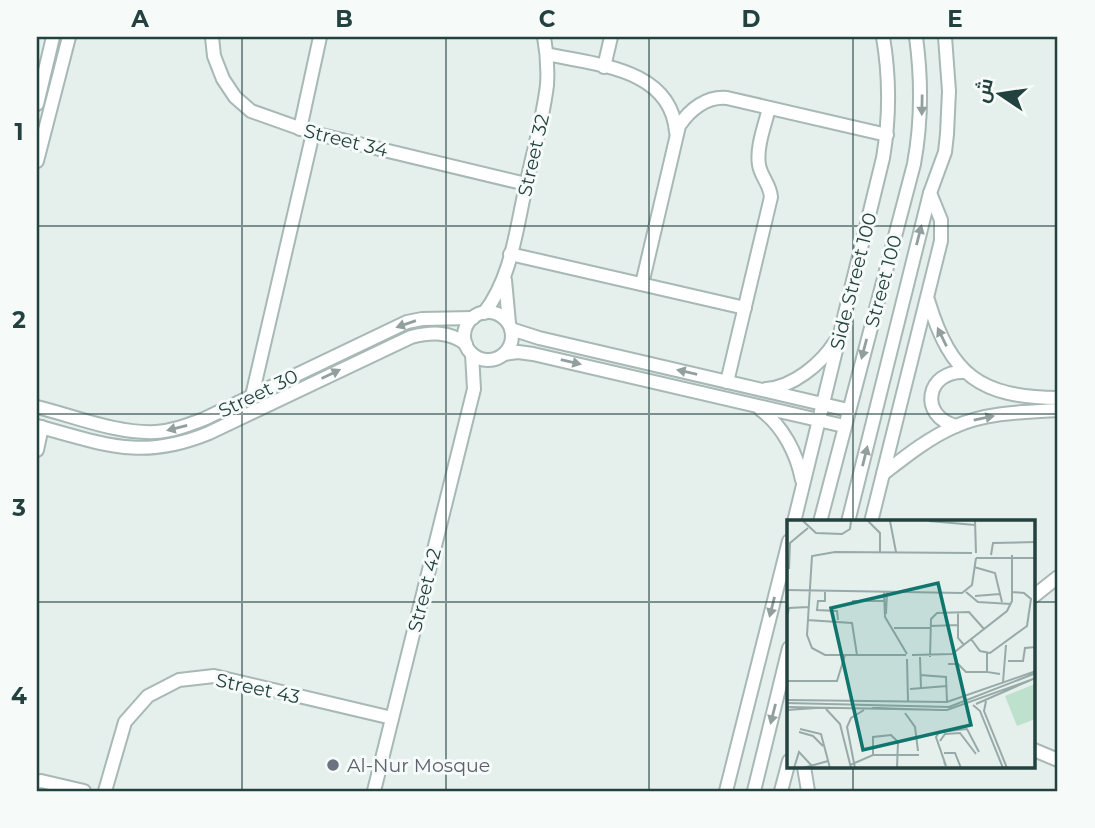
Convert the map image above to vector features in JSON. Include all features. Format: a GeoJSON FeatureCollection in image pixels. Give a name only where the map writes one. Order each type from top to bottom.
{"type":"FeatureCollection","features":[{"type":"Feature","properties":{"kind":"street"},"geometry":{"type":"LineString","coordinates":[[37,104],[53,37]]}},
{"type":"Feature","properties":{"kind":"street"},"geometry":{"type":"LineString","coordinates":[[37,161],[69,37]]}},
{"type":"Feature","properties":{"kind":"street","name":"Street 34"},"geometry":{"type":"LineString","coordinates":[[212,37],[214,56],[223,79],[235,97],[251,111],[306,131],[526,184]]}},
{"type":"Feature","properties":{"kind":"street"},"geometry":{"type":"LineString","coordinates":[[252,396],[306,131],[320,37]]}},
{"type":"Feature","properties":{"kind":"street","name":"Street 32"},"geometry":{"type":"LineString","coordinates":[[510,326],[505,290],[506,273],[543,111],[547,82],[544,37]]}},
{"type":"Feature","properties":{"kind":"street"},"geometry":{"type":"LineString","coordinates":[[604,67],[611,37]]}},
{"type":"Feature","properties":{"kind":"street","name":"Side Street 100"},"geometry":{"type":"LineString","coordinates":[[794,520],[887,135],[889,76],[883,37]]}},
{"type":"Feature","properties":{"kind":"street","name":"Street 100"},"geometry":{"type":"LineString","coordinates":[[820,520],[915,164],[922,112],[916,37]]}},
{"type":"Feature","properties":{"kind":"street","name":"Street 100"},"geometry":{"type":"LineString","coordinates":[[848,520],[930,192],[945,152],[948,102],[945,37]]}},
{"type":"Feature","properties":{"kind":"street"},"geometry":{"type":"LineString","coordinates":[[547,54],[639,76],[651,83],[669,107],[676,136]]}},
{"type":"Feature","properties":{"kind":"street"},"geometry":{"type":"LineString","coordinates":[[642,284],[676,136],[685,117],[710,99],[727,98],[887,135]]}},
{"type":"Feature","properties":{"kind":"street"},"geometry":{"type":"LineString","coordinates":[[727,382],[771,197],[758,155],[769,108]]}},
{"type":"Feature","properties":{"kind":"street"},"geometry":{"type":"LineString","coordinates":[[915,164],[940,168]]}},
{"type":"Feature","properties":{"kind":"street"},"geometry":{"type":"LineString","coordinates":[[872,520],[942,230],[939,209],[930,192]]}},
{"type":"Feature","properties":{"kind":"street"},"geometry":{"type":"LineString","coordinates":[[510,254],[745,308]]}},
{"type":"Feature","properties":{"kind":"street","name":"Street 32"},"geometry":{"type":"LineString","coordinates":[[479,315],[494,300],[506,273]]}},
{"type":"Feature","properties":{"kind":"street"},"geometry":{"type":"LineString","coordinates":[[927,297],[942,338],[965,372],[976,381],[999,392],[1027,398],[1058,398]]}},
{"type":"Feature","properties":{"kind":"street"},"geometry":{"type":"LineString","coordinates":[[844,426],[533,354],[518,352],[482,359],[469,349],[466,330],[479,315],[499,315],[510,326],[539,338],[848,410]]}},
{"type":"Feature","properties":{"kind":"street","name":"Street 30"},"geometry":{"type":"LineString","coordinates":[[37,407],[116,427],[156,432],[176,429],[204,419],[407,322],[479,315]]}},
{"type":"Feature","properties":{"kind":"street"},"geometry":{"type":"LineString","coordinates":[[499,357],[512,341],[510,326]]}},
{"type":"Feature","properties":{"kind":"street"},"geometry":{"type":"LineString","coordinates":[[761,390],[781,386],[814,366],[829,350],[840,332]]}},
{"type":"Feature","properties":{"kind":"street","name":"Street 30"},"geometry":{"type":"LineString","coordinates":[[40,427],[110,445],[135,449],[161,448],[186,443],[209,433],[411,337],[437,333],[455,337],[469,349]]}},
{"type":"Feature","properties":{"kind":"street","name":"Street 42"},"geometry":{"type":"LineString","coordinates":[[469,349],[474,389]]}},
{"type":"Feature","properties":{"kind":"street","name":"Street 42"},"geometry":{"type":"LineString","coordinates":[[374,791],[474,389],[486,368],[499,357]]}},
{"type":"Feature","properties":{"kind":"street"},"geometry":{"type":"LineString","coordinates":[[956,426],[940,419],[934,412],[931,394],[940,379],[956,372],[965,372]]}},
{"type":"Feature","properties":{"kind":"street"},"geometry":{"type":"LineString","coordinates":[[752,405],[772,418],[780,428],[796,459],[803,485]]}},
{"type":"Feature","properties":{"kind":"street"},"geometry":{"type":"LineString","coordinates":[[883,474],[912,452],[956,426],[999,415],[1058,410]]}},
{"type":"Feature","properties":{"kind":"street"},"geometry":{"type":"LineString","coordinates":[[37,450],[40,427]]}},
{"type":"Feature","properties":{"kind":"street"},"geometry":{"type":"LineString","coordinates":[[726,791],[787,549]]}},
{"type":"Feature","properties":{"kind":"street"},"geometry":{"type":"LineString","coordinates":[[1036,594],[1058,577]]}},
{"type":"Feature","properties":{"kind":"street"},"geometry":{"type":"LineString","coordinates":[[754,791],[787,656]]}},
{"type":"Feature","properties":{"kind":"street","name":"Street 43"},"geometry":{"type":"LineString","coordinates":[[104,791],[125,722],[148,696],[179,680],[214,676],[392,718]]}},
{"type":"Feature","properties":{"kind":"street"},"geometry":{"type":"LineString","coordinates":[[1036,751],[1058,760]]}},
{"type":"Feature","properties":{"kind":"street"},"geometry":{"type":"LineString","coordinates":[[781,791],[787,768]]}},
{"type":"Feature","properties":{"kind":"street"},"geometry":{"type":"LineString","coordinates":[[804,768],[808,791]]}},
{"type":"Feature","properties":{"kind":"street"},"geometry":{"type":"LineString","coordinates":[[37,782],[85,791]]}},
{"type":"Feature","properties":{"kind":"place","name":"Al-Nur Mosque"},"geometry":{"type":"Point","coordinates":[333,765]}}]}
